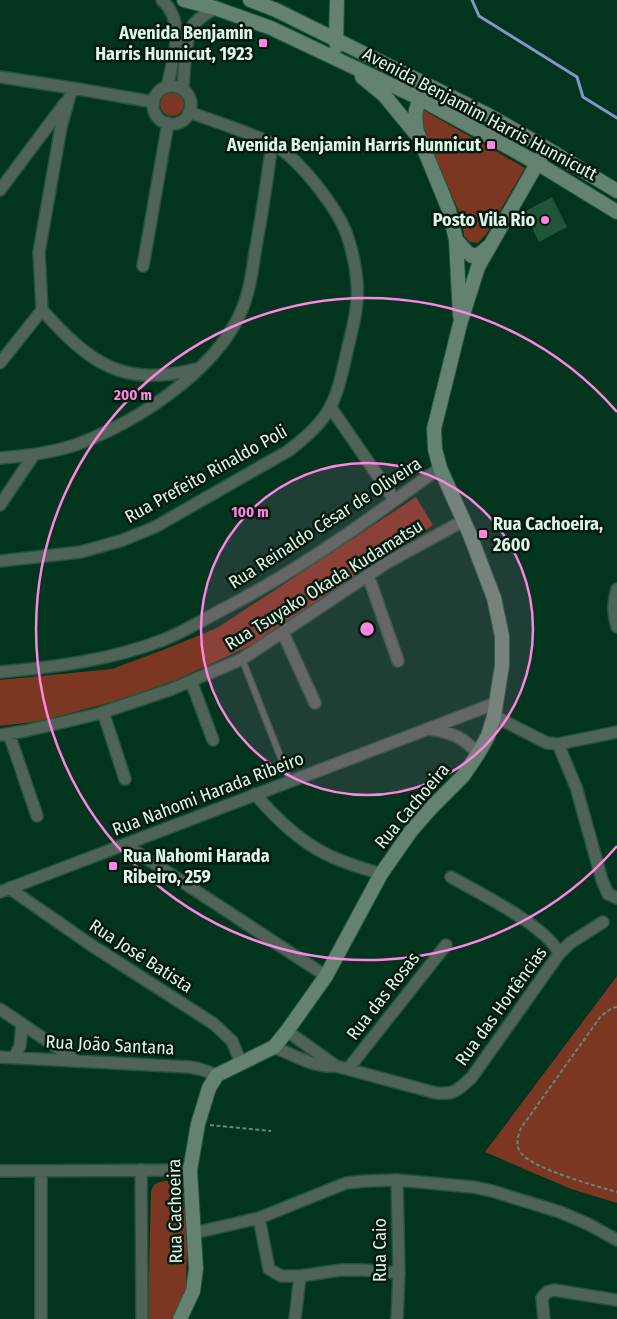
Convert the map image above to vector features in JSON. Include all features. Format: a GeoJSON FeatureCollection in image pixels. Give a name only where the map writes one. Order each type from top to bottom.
{"type":"FeatureCollection","features":[{"type":"Feature","properties":{"kind":"main road","name":"Avenida Benjamim Harris Hunnicutt"},"geometry":{"type":"LineString","coordinates":[[184,0],[215,8],[272,28],[421,99],[537,163],[617,212]]}},
{"type":"Feature","properties":{"kind":"main road","name":"Avenida Benjamim Harris Hunnicutt"},"geometry":{"type":"LineString","coordinates":[[250,0],[276,10],[548,144],[617,192]]}},
{"type":"Feature","properties":{"kind":"main road"},"geometry":{"type":"LineString","coordinates":[[337,0],[336,40],[342,61],[384,95],[420,138]]}},
{"type":"Feature","properties":{"kind":"main road"},"geometry":{"type":"LineString","coordinates":[[420,138],[416,125],[416,106],[430,90],[436,88]]}},
{"type":"Feature","properties":{"kind":"main road","name":"Rua Cachoeira"},"geometry":{"type":"LineString","coordinates":[[420,138],[449,210],[456,240],[460,324]]}},
{"type":"Feature","properties":{"kind":"main road","name":"Rua Cachoeira"},"geometry":{"type":"LineString","coordinates":[[180,1319],[193,1292],[196,1269],[190,1170],[198,1124],[210,1088],[217,1076],[274,1047],[287,1031],[326,976],[381,874],[411,831],[463,776],[488,736],[495,710],[502,666],[502,636],[494,598],[464,521],[440,468],[435,448],[434,429],[460,324],[478,267],[548,144]]}},
{"type":"Feature","properties":{"kind":"main road"},"geometry":{"type":"LineString","coordinates":[[456,240],[472,256],[480,254],[490,245]]}},
{"type":"Feature","properties":{"kind":"street"},"geometry":{"type":"LineString","coordinates":[[162,0],[173,14],[177,26],[167,87]]}},
{"type":"Feature","properties":{"kind":"street"},"geometry":{"type":"LineString","coordinates":[[183,90],[188,39],[191,28],[201,17],[215,8]]}},
{"type":"Feature","properties":{"kind":"street"},"geometry":{"type":"LineString","coordinates":[[0,77],[154,102]]}},
{"type":"Feature","properties":{"kind":"street"},"geometry":{"type":"LineString","coordinates":[[167,87],[178,87],[183,90],[190,100],[189,112],[183,120],[173,124],[158,118],[154,102],[158,92],[167,87]]}},
{"type":"Feature","properties":{"kind":"street"},"geometry":{"type":"LineString","coordinates":[[72,88],[38,252],[42,310],[67,337],[95,360],[116,370],[136,375],[161,375],[200,368]]}},
{"type":"Feature","properties":{"kind":"street"},"geometry":{"type":"LineString","coordinates":[[0,190],[68,100]]}},
{"type":"Feature","properties":{"kind":"street","name":"Rua Prefeito Rinaldo Poli"},"geometry":{"type":"LineString","coordinates":[[0,561],[81,552],[124,540],[155,527],[288,451],[306,438],[320,424],[331,408],[339,388],[356,310],[357,284],[347,234],[325,196],[307,174],[289,157],[272,144],[189,112]]}},
{"type":"Feature","properties":{"kind":"street"},"geometry":{"type":"LineString","coordinates":[[143,266],[168,123]]}},
{"type":"Feature","properties":{"kind":"street"},"geometry":{"type":"LineString","coordinates":[[0,458],[33,456],[77,445],[117,427],[154,405],[200,368],[225,340],[240,314],[250,281],[272,144]]}},
{"type":"Feature","properties":{"kind":"street"},"geometry":{"type":"LineString","coordinates":[[0,363],[42,310]]}},
{"type":"Feature","properties":{"kind":"street"},"geometry":{"type":"LineString","coordinates":[[331,408],[394,499]]}},
{"type":"Feature","properties":{"kind":"street"},"geometry":{"type":"LineString","coordinates":[[0,505],[33,456]]}},
{"type":"Feature","properties":{"kind":"street","name":"Rua Reinaldo César de Oliveira"},"geometry":{"type":"LineString","coordinates":[[0,672],[52,668],[101,659],[165,639],[262,590],[345,536],[394,499],[440,468]]}},
{"type":"Feature","properties":{"kind":"street","name":"Rua Tsuyako Okada Kudamatsu"},"geometry":{"type":"LineString","coordinates":[[5,734],[104,712],[172,690],[242,659],[388,562],[464,521]]}},
{"type":"Feature","properties":{"kind":"street"},"geometry":{"type":"LineString","coordinates":[[368,575],[398,661]]}},
{"type":"Feature","properties":{"kind":"street"},"geometry":{"type":"LineString","coordinates":[[617,589],[613,614],[617,627]]}},
{"type":"Feature","properties":{"kind":"street"},"geometry":{"type":"LineString","coordinates":[[283,633],[315,703]]}},
{"type":"Feature","properties":{"kind":"street"},"geometry":{"type":"LineString","coordinates":[[191,681],[213,740]]}},
{"type":"Feature","properties":{"kind":"street"},"geometry":{"type":"LineString","coordinates":[[495,710],[547,743],[558,744],[617,732]]}},
{"type":"Feature","properties":{"kind":"street","name":"Rua Nahomi Harada Ribeiro"},"geometry":{"type":"LineString","coordinates":[[5,890],[428,729],[495,710]]}},
{"type":"Feature","properties":{"kind":"street"},"geometry":{"type":"LineString","coordinates":[[104,712],[125,780]]}},
{"type":"Feature","properties":{"kind":"street"},"geometry":{"type":"LineString","coordinates":[[428,729],[455,734],[468,743],[478,754]]}},
{"type":"Feature","properties":{"kind":"street"},"geometry":{"type":"LineString","coordinates":[[5,734],[37,816]]}},
{"type":"Feature","properties":{"kind":"street"},"geometry":{"type":"LineString","coordinates":[[558,744],[576,788],[602,880],[608,894],[617,898]]}},
{"type":"Feature","properties":{"kind":"street"},"geometry":{"type":"LineString","coordinates":[[255,794],[274,815],[301,838],[327,855],[381,874]]}},
{"type":"Feature","properties":{"kind":"street"},"geometry":{"type":"LineString","coordinates":[[126,845],[326,976]]}},
{"type":"Feature","properties":{"kind":"street"},"geometry":{"type":"LineString","coordinates":[[450,877],[509,910],[542,933],[556,946],[558,954]]}},
{"type":"Feature","properties":{"kind":"street","name":"Rua José Batista"},"geometry":{"type":"LineString","coordinates":[[5,890],[219,1028],[232,1041],[241,1063]]}},
{"type":"Feature","properties":{"kind":"street","name":"Rua das Hortências"},"geometry":{"type":"LineString","coordinates":[[274,1047],[327,1067],[336,1066],[436,1093],[448,1094],[461,1088],[472,1076],[558,954],[577,938],[603,922]]}},
{"type":"Feature","properties":{"kind":"street","name":"Rua das Rosas"},"geometry":{"type":"LineString","coordinates":[[348,1069],[446,945]]}},
{"type":"Feature","properties":{"kind":"street"},"geometry":{"type":"LineString","coordinates":[[0,1009],[78,1062]]}},
{"type":"Feature","properties":{"kind":"street"},"geometry":{"type":"LineString","coordinates":[[14,1058],[20,1046],[22,1024]]}},
{"type":"Feature","properties":{"kind":"street","name":"Rua das Hortências"},"geometry":{"type":"LineString","coordinates":[[287,1031],[336,1066]]}},
{"type":"Feature","properties":{"kind":"street","name":"Rua João Santana"},"geometry":{"type":"LineString","coordinates":[[0,1057],[189,1067],[217,1076]]}},
{"type":"Feature","properties":{"kind":"street"},"geometry":{"type":"LineString","coordinates":[[141,1170],[142,1319]]}},
{"type":"Feature","properties":{"kind":"street"},"geometry":{"type":"LineString","coordinates":[[0,1171],[190,1170]]}},
{"type":"Feature","properties":{"kind":"street"},"geometry":{"type":"LineString","coordinates":[[41,1171],[41,1319]]}},
{"type":"Feature","properties":{"kind":"street"},"geometry":{"type":"LineString","coordinates":[[194,1233],[259,1218],[346,1184],[397,1180],[473,1187],[492,1191],[560,1212],[588,1224],[617,1240]]}},
{"type":"Feature","properties":{"kind":"street","name":"Rua Caio"},"geometry":{"type":"LineString","coordinates":[[396,1319],[398,1272],[397,1180]]}},
{"type":"Feature","properties":{"kind":"street"},"geometry":{"type":"LineString","coordinates":[[259,1218],[269,1269],[281,1276],[300,1276],[341,1270],[398,1272]]}},
{"type":"Feature","properties":{"kind":"street"},"geometry":{"type":"LineString","coordinates":[[294,1319],[300,1276]]}},
{"type":"Feature","properties":{"kind":"street"},"geometry":{"type":"LineString","coordinates":[[544,1319],[542,1298],[547,1292],[554,1290],[617,1300]]}},
{"type":"Feature","properties":{"kind":"lane"},"geometry":{"type":"LineString","coordinates":[[242,659],[290,781]]}},
{"type":"Feature","properties":{"kind":"path"},"geometry":{"type":"LineString","coordinates":[[617,1007],[612,1008],[601,1016],[517,1136],[517,1145],[521,1153],[532,1162],[584,1183],[617,1192]]}},
{"type":"Feature","properties":{"kind":"path"},"geometry":{"type":"LineString","coordinates":[[198,1124],[271,1130]]}},
{"type":"Feature","properties":{"kind":"shaded area"},"geometry":{"type":"Polygon","coordinates":[[[172,92],[180,96],[184,104],[180,112],[172,116],[164,112],[160,104],[164,96],[172,92]]]}},
{"type":"Feature","properties":{"kind":"shaded area"},"geometry":{"type":"Polygon","coordinates":[[[422,109],[525,168],[487,233],[478,243],[470,242],[464,236],[462,218],[420,126],[422,109]]]}},
{"type":"Feature","properties":{"kind":"shaded area"},"geometry":{"type":"Polygon","coordinates":[[[416,497],[433,525],[273,635],[176,680],[123,699],[41,721],[0,726],[0,680],[112,669],[217,628],[416,497]]]}},
{"type":"Feature","properties":{"kind":"shaded area"},"geometry":{"type":"Polygon","coordinates":[[[617,976],[617,1203],[571,1189],[485,1152],[617,976]]]}},
{"type":"Feature","properties":{"kind":"shaded area"},"geometry":{"type":"Polygon","coordinates":[[[167,1181],[175,1182],[188,1195],[186,1295],[173,1319],[148,1319],[151,1192],[155,1184],[167,1181]]]}},
{"type":"Feature","properties":{"kind":"building","name":"Posto Vila Rio"},"geometry":{"type":"Polygon","coordinates":[[[552,197],[567,227],[539,242],[524,212],[552,197]]]}},
{"type":"Feature","properties":{"kind":"waterway"},"geometry":{"type":"LineString","coordinates":[[472,0],[479,16],[577,77],[583,97],[617,118]]}},
{"type":"Feature","properties":{"kind":"place","name":"Avenida Benjamin Harris Hunnicut, 1923"},"geometry":{"type":"Point","coordinates":[263,43]}},
{"type":"Feature","properties":{"kind":"place","name":"Avenida Benjamin Harris Hunnicut"},"geometry":{"type":"Point","coordinates":[491,145]}},
{"type":"Feature","properties":{"kind":"place","name":"Posto Vila Rio"},"geometry":{"type":"Point","coordinates":[545,220]}},
{"type":"Feature","properties":{"kind":"place","name":"Rua Cachoeira, 2600"},"geometry":{"type":"Point","coordinates":[483,534]}},
{"type":"Feature","properties":{"kind":"place","name":"Rua Nahomi Harada Ribeiro, 259"},"geometry":{"type":"Point","coordinates":[113,866]}}]}
